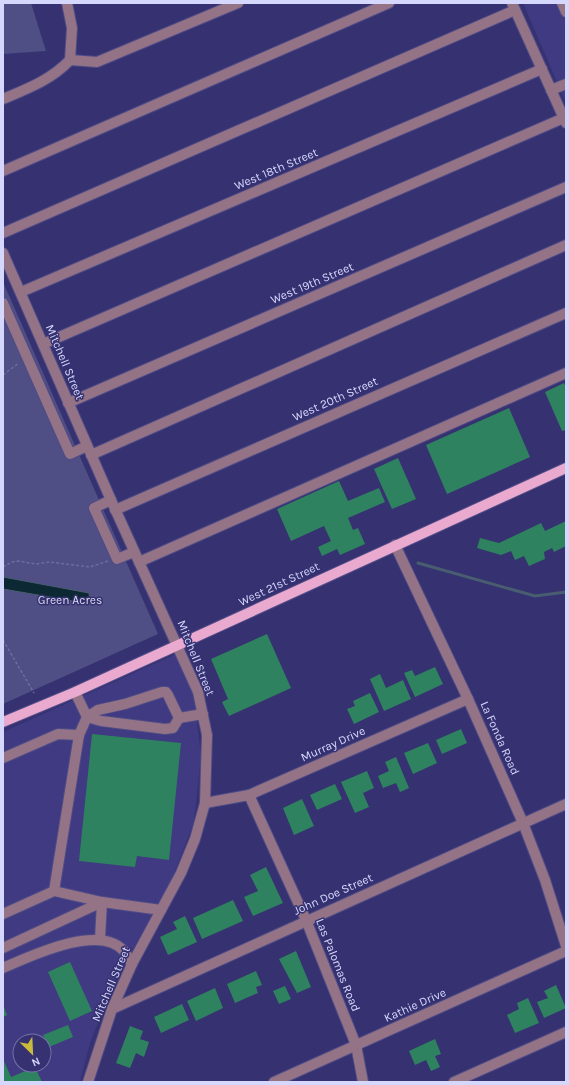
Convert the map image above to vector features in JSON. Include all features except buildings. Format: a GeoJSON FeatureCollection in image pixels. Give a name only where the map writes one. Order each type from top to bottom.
{"type":"FeatureCollection","features":[{"type":"Feature","properties":{"kind":"main road","name":"West 21st Street"},"geometry":{"type":"LineString","coordinates":[[3,722],[75,692],[566,468]]}},
{"type":"Feature","properties":{"kind":"street"},"geometry":{"type":"LineString","coordinates":[[3,99],[40,83],[61,69],[70,60],[72,28],[67,3]]}},
{"type":"Feature","properties":{"kind":"street"},"geometry":{"type":"LineString","coordinates":[[70,60],[97,62],[238,3]]}},
{"type":"Feature","properties":{"kind":"street"},"geometry":{"type":"LineString","coordinates":[[3,171],[389,3]]}},
{"type":"Feature","properties":{"kind":"street"},"geometry":{"type":"LineString","coordinates":[[562,3],[566,12]]}},
{"type":"Feature","properties":{"kind":"street"},"geometry":{"type":"LineString","coordinates":[[3,233],[514,6],[565,120],[43,344]]}},
{"type":"Feature","properties":{"kind":"street","name":"West 18th Street"},"geometry":{"type":"LineString","coordinates":[[20,292],[542,69]]}},
{"type":"Feature","properties":{"kind":"street"},"geometry":{"type":"LineString","coordinates":[[551,90],[566,84]]}},
{"type":"Feature","properties":{"kind":"street","name":"West 19th Street"},"geometry":{"type":"LineString","coordinates":[[68,403],[566,187]]}},
{"type":"Feature","properties":{"kind":"street"},"geometry":{"type":"LineString","coordinates":[[3,303],[70,454],[89,450],[566,245]]}},
{"type":"Feature","properties":{"kind":"street","name":"Mitchell Street"},"geometry":{"type":"LineString","coordinates":[[3,253],[115,510],[198,692],[207,735],[205,803],[196,839],[182,873],[132,964],[112,1008],[88,1082]]}},
{"type":"Feature","properties":{"kind":"street","name":"West 20th Street"},"geometry":{"type":"LineString","coordinates":[[115,510],[566,312]]}},
{"type":"Feature","properties":{"kind":"street"},"geometry":{"type":"LineString","coordinates":[[139,562],[566,373]]}},
{"type":"Feature","properties":{"kind":"street"},"geometry":{"type":"LineString","coordinates":[[111,500],[94,508],[117,559],[134,552]]}},
{"type":"Feature","properties":{"kind":"street","name":"La Fonda Road"},"geometry":{"type":"LineString","coordinates":[[395,545],[468,698],[523,823],[545,880],[566,946]]}},
{"type":"Feature","properties":{"kind":"street"},"geometry":{"type":"LineString","coordinates":[[75,692],[88,717],[101,721],[165,730],[173,728],[180,718],[203,714]]}},
{"type":"Feature","properties":{"kind":"street"},"geometry":{"type":"LineString","coordinates":[[54,891],[79,735],[88,717],[98,710],[166,692],[180,718]]}},
{"type":"Feature","properties":{"kind":"street","name":"Murray Drive"},"geometry":{"type":"LineString","coordinates":[[205,803],[249,795],[468,698]]}},
{"type":"Feature","properties":{"kind":"street"},"geometry":{"type":"LineString","coordinates":[[3,758],[58,734],[79,735]]}},
{"type":"Feature","properties":{"kind":"street","name":"Las Palomas Road"},"geometry":{"type":"LineString","coordinates":[[249,795],[306,920],[356,1045],[363,1082]]}},
{"type":"Feature","properties":{"kind":"street","name":"John Doe Street"},"geometry":{"type":"LineString","coordinates":[[112,1008],[566,804]]}},
{"type":"Feature","properties":{"kind":"street"},"geometry":{"type":"LineString","coordinates":[[3,914],[54,891],[102,902],[161,910]]}},
{"type":"Feature","properties":{"kind":"street"},"geometry":{"type":"LineString","coordinates":[[100,939],[102,902]]}},
{"type":"Feature","properties":{"kind":"street"},"geometry":{"type":"LineString","coordinates":[[3,948],[102,902]]}},
{"type":"Feature","properties":{"kind":"street"},"geometry":{"type":"LineString","coordinates":[[3,968],[78,940],[100,939],[116,945],[124,950],[132,964]]}},
{"type":"Feature","properties":{"kind":"street","name":"Kathie Drive"},"geometry":{"type":"LineString","coordinates":[[274,1082],[566,951]]}},
{"type":"Feature","properties":{"kind":"street"},"geometry":{"type":"LineString","coordinates":[[454,1082],[566,1032]]}},
{"type":"Feature","properties":{"kind":"path"},"geometry":{"type":"LineString","coordinates":[[3,374],[28,359]]}},
{"type":"Feature","properties":{"kind":"path"},"geometry":{"type":"LineString","coordinates":[[3,567],[12,562],[18,561],[36,564],[50,562],[90,567],[116,557]]}},
{"type":"Feature","properties":{"kind":"path"},"geometry":{"type":"LineString","coordinates":[[3,640],[34,693]]}},
{"type":"Feature","properties":{"kind":"shaded area"},"geometry":{"type":"Polygon","coordinates":[[[523,3],[566,3],[566,103],[523,3]]]}},
{"type":"Feature","properties":{"kind":"shaded area"},"geometry":{"type":"Polygon","coordinates":[[[176,654],[194,696],[201,756],[194,822],[171,881],[114,983],[90,1043],[80,1082],[3,1082],[3,732],[176,654]]]}},
{"type":"Feature","properties":{"kind":"green space"},"geometry":{"type":"Polygon","coordinates":[[[3,3],[31,3],[46,51],[3,54],[3,3]]]}},
{"type":"Feature","properties":{"kind":"green space","name":"Green Acres"},"geometry":{"type":"Polygon","coordinates":[[[3,282],[158,634],[3,704],[3,282]]]}},
{"type":"Feature","properties":{"kind":"water"},"geometry":{"type":"Polygon","coordinates":[[[3,577],[89,593],[90,604],[3,589],[3,577]]]}},
{"type":"Feature","properties":{"kind":"waterway"},"geometry":{"type":"LineString","coordinates":[[418,563],[535,596],[566,592]]}}]}
